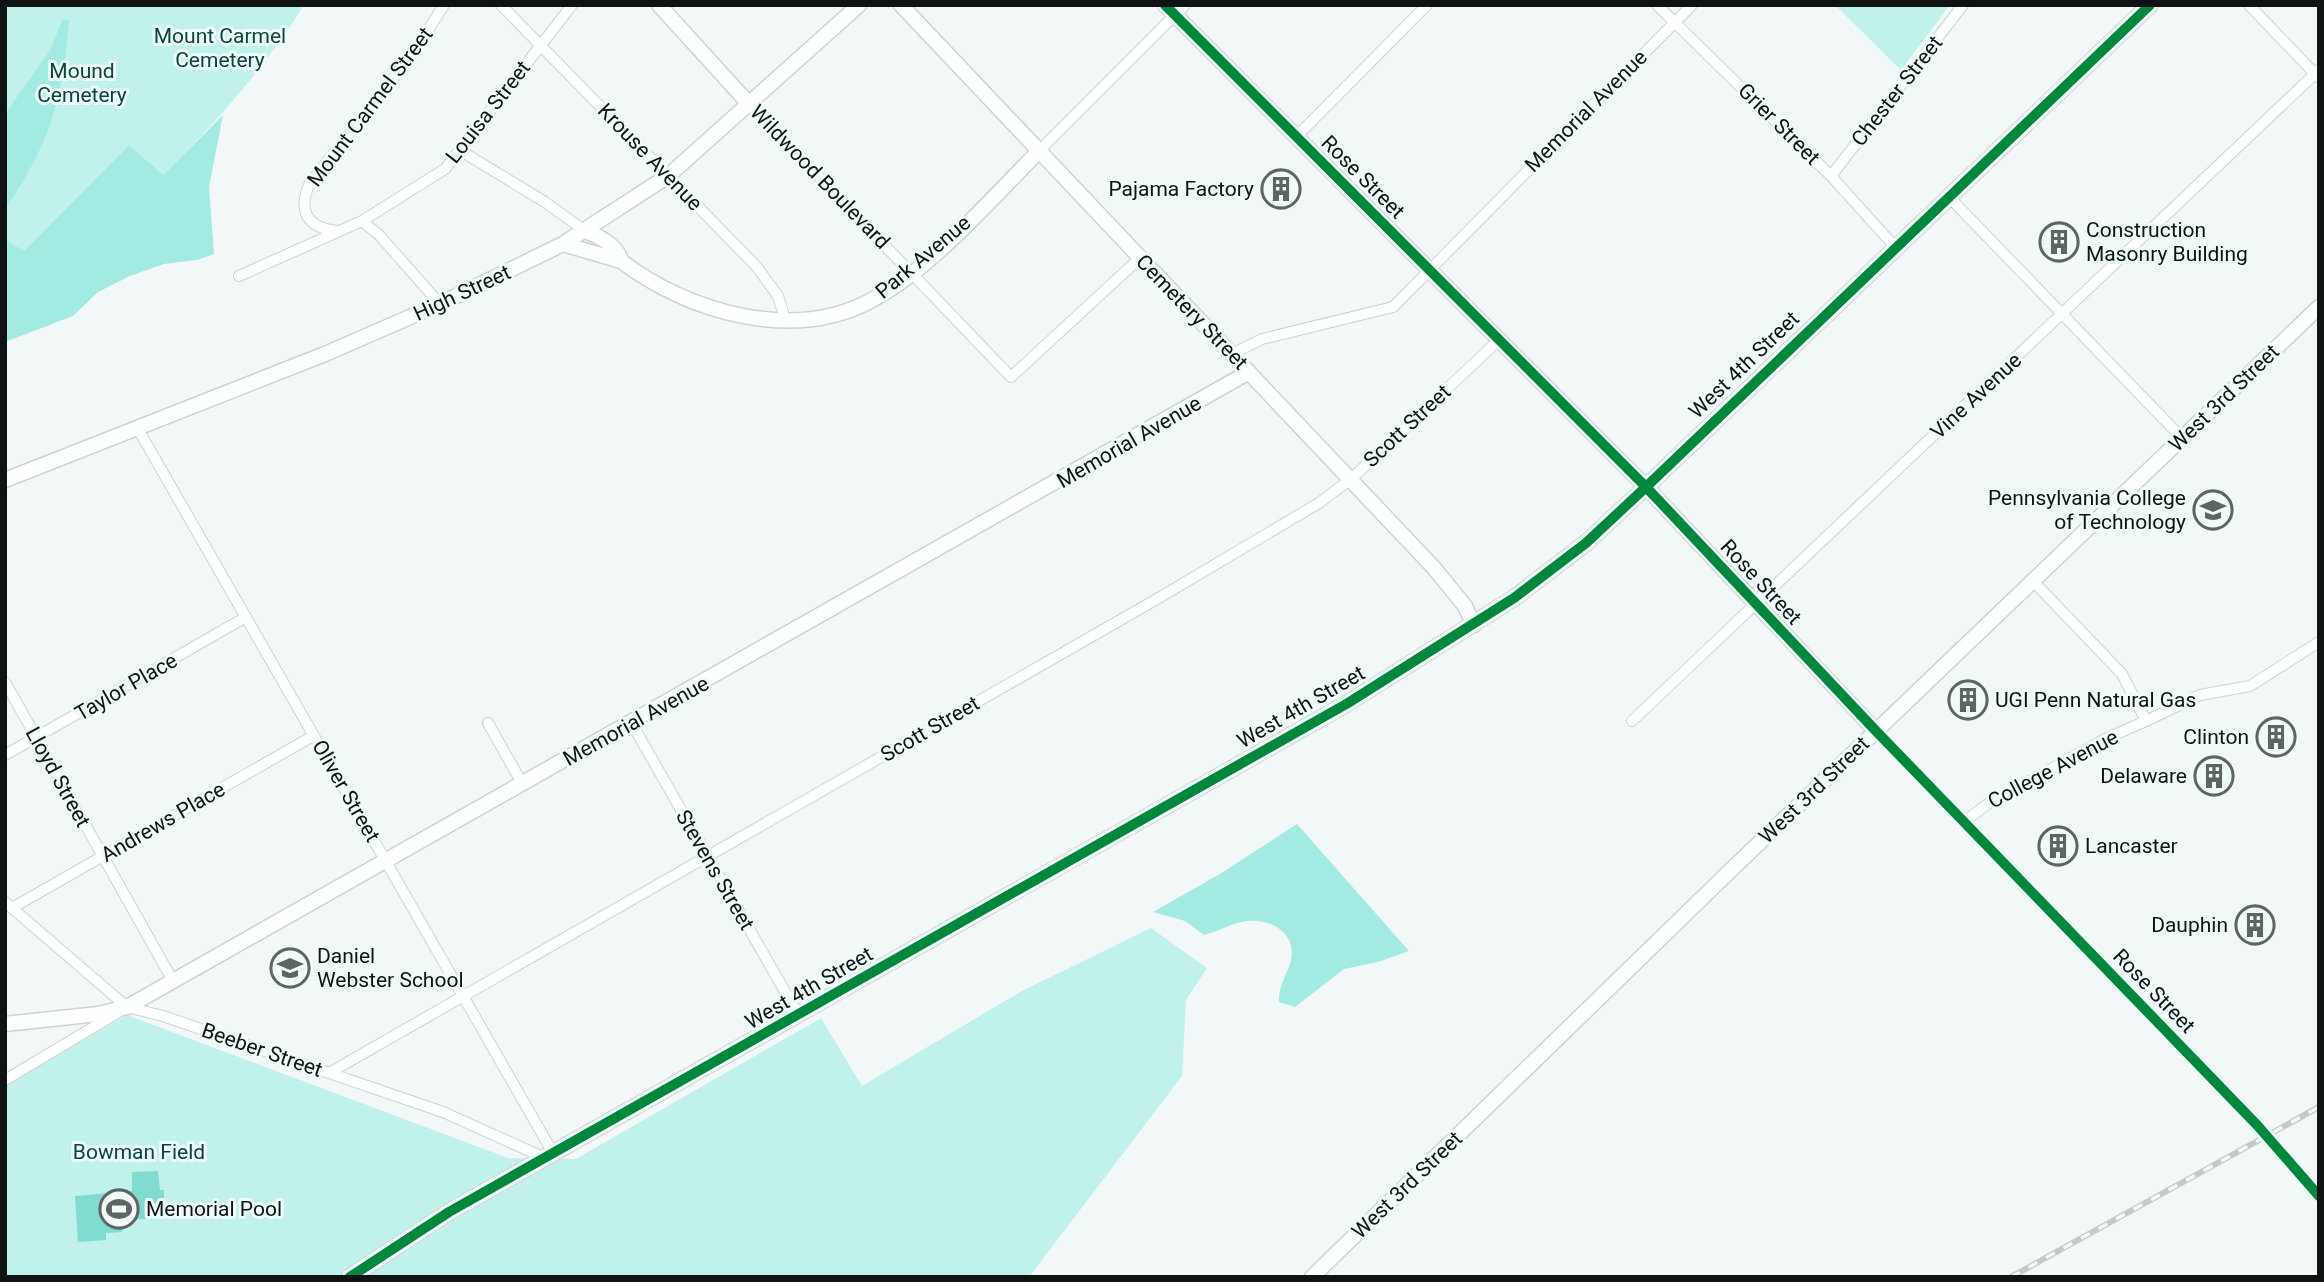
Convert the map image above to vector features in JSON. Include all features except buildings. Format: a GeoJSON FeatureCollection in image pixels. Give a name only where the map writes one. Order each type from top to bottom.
{"type":"FeatureCollection","features":[{"type":"Feature","properties":{"kind":"main road","name":"West 4th Street"},"geometry":{"type":"LineString","coordinates":[[350,1277],[449,1212],[1348,703],[1474,625],[1586,543],[1646,488],[2150,5]]}},
{"type":"Feature","properties":{"kind":"street","name":"Mount Carmel Street"},"geometry":{"type":"LineString","coordinates":[[337,231],[325,230],[309,221],[304,210],[304,195],[310,183],[414,52],[444,5]]}},
{"type":"Feature","properties":{"kind":"street","name":"Krouse Avenue"},"geometry":{"type":"LineString","coordinates":[[501,5],[767,279],[782,303],[785,318]]}},
{"type":"Feature","properties":{"kind":"street","name":"Louisa Street"},"geometry":{"type":"LineString","coordinates":[[239,276],[362,221],[423,184],[461,151],[572,5]]}},
{"type":"Feature","properties":{"kind":"street","name":"Wildwood Boulevard"},"geometry":{"type":"LineString","coordinates":[[659,5],[750,105],[1011,377],[1140,258]]}},
{"type":"Feature","properties":{"kind":"street","name":"High Street"},"geometry":{"type":"LineString","coordinates":[[5,480],[138,429],[440,304],[563,244],[668,176],[859,5]]}},
{"type":"Feature","properties":{"kind":"street","name":"Cemetery Street"},"geometry":{"type":"LineString","coordinates":[[901,5],[1351,479],[1454,591],[1474,625]]}},
{"type":"Feature","properties":{"kind":"street"},"geometry":{"type":"LineString","coordinates":[[1296,137],[1427,5]]}},
{"type":"Feature","properties":{"kind":"street","name":"Grier Street"},"geometry":{"type":"LineString","coordinates":[[1657,5],[1831,176],[1896,247]]}},
{"type":"Feature","properties":{"kind":"street","name":"Memorial Avenue"},"geometry":{"type":"LineString","coordinates":[[1232,354],[1262,340],[1393,307],[1692,5]]}},
{"type":"Feature","properties":{"kind":"street","name":"Chester Street"},"geometry":{"type":"LineString","coordinates":[[1831,176],[1963,5]]}},
{"type":"Feature","properties":{"kind":"street"},"geometry":{"type":"LineString","coordinates":[[2249,5],[2318,74]]}},
{"type":"Feature","properties":{"kind":"street","name":"Park Avenue"},"geometry":{"type":"LineString","coordinates":[[461,151],[545,202],[585,231],[597,235],[620,253],[621,261],[655,285],[701,306],[748,316],[785,318],[825,315],[863,304],[912,272],[1039,151],[1175,9]]}},
{"type":"Feature","properties":{"kind":"street","name":"Rose Street"},"geometry":{"type":"LineString","coordinates":[[1175,9],[1296,137],[1646,488],[1875,731],[2247,1115],[2319,1196]]}},
{"type":"Feature","properties":{"kind":"street","name":"Vine Avenue"},"geometry":{"type":"LineString","coordinates":[[1632,720],[2318,74]]}},
{"type":"Feature","properties":{"kind":"street"},"geometry":{"type":"LineString","coordinates":[[1950,197],[2182,438]]}},
{"type":"Feature","properties":{"kind":"street"},"geometry":{"type":"LineString","coordinates":[[362,221],[379,235],[440,304]]}},
{"type":"Feature","properties":{"kind":"street"},"geometry":{"type":"LineString","coordinates":[[563,244],[621,261]]}},
{"type":"Feature","properties":{"kind":"street","name":"West 3rd Street"},"geometry":{"type":"LineString","coordinates":[[1312,1277],[1875,731],[2319,307]]}},
{"type":"Feature","properties":{"kind":"street","name":"Scott Street"},"geometry":{"type":"LineString","coordinates":[[329,1073],[1319,503],[1351,479],[1499,340]]}},
{"type":"Feature","properties":{"kind":"street","name":"Memorial Avenue"},"geometry":{"type":"LineString","coordinates":[[5,1024],[98,1014],[127,1007],[632,724],[1249,372]]}},
{"type":"Feature","properties":{"kind":"street","name":"Oliver Street"},"geometry":{"type":"LineString","coordinates":[[138,429],[462,995],[549,1155]]}},
{"type":"Feature","properties":{"kind":"street"},"geometry":{"type":"LineString","coordinates":[[2033,581],[2122,674],[2146,721]]}},
{"type":"Feature","properties":{"kind":"street","name":"Taylor Place"},"geometry":{"type":"LineString","coordinates":[[5,755],[246,617]]}},
{"type":"Feature","properties":{"kind":"street","name":"College Avenue"},"geometry":{"type":"LineString","coordinates":[[1964,822],[2010,792],[2105,739],[2200,695],[2250,685],[2319,642]]}},
{"type":"Feature","properties":{"kind":"street","name":"Lloyd Street"},"geometry":{"type":"LineString","coordinates":[[5,682],[173,981]]}},
{"type":"Feature","properties":{"kind":"street"},"geometry":{"type":"LineString","coordinates":[[488,723],[523,785]]}},
{"type":"Feature","properties":{"kind":"street","name":"Stevens Street"},"geometry":{"type":"LineString","coordinates":[[632,724],[799,1016]]}},
{"type":"Feature","properties":{"kind":"street","name":"Andrews Place"},"geometry":{"type":"LineString","coordinates":[[9,905],[103,856],[313,736]]}},
{"type":"Feature","properties":{"kind":"street","name":"Beeber Street"},"geometry":{"type":"LineString","coordinates":[[9,905],[127,1007],[163,1016],[443,1112],[549,1155]]}},
{"type":"Feature","properties":{"kind":"street"},"geometry":{"type":"LineString","coordinates":[[5,1080],[127,1007]]}},
{"type":"Feature","properties":{"kind":"green space","name":"Mound Cemetery"},"geometry":{"type":"Polygon","coordinates":[[[5,5],[304,5],[273,51],[238,94],[163,175],[128,146],[24,251],[5,239],[5,5]]]}},
{"type":"Feature","properties":{"kind":"green space"},"geometry":{"type":"Polygon","coordinates":[[[1835,5],[1950,5],[1901,70],[1835,5]]]}},
{"type":"Feature","properties":{"kind":"green space","name":"Bowman Field"},"geometry":{"type":"Polygon","coordinates":[[[1151,928],[1207,968],[1186,1000],[1182,1076],[1029,1277],[5,1277],[5,1086],[127,1015],[508,1158],[576,1159],[821,1018],[862,1086],[1020,992],[1151,928]]]}},
{"type":"Feature","properties":{"kind":"shaded area"},"geometry":{"type":"Polygon","coordinates":[[[63,19],[69,20],[66,48],[52,119],[33,163],[5,209],[5,114],[49,52],[63,19]]]}},
{"type":"Feature","properties":{"kind":"shaded area"},"geometry":{"type":"Polygon","coordinates":[[[223,115],[209,187],[214,254],[197,260],[164,264],[130,276],[98,292],[73,316],[5,342],[5,239],[24,251],[129,145],[163,175],[223,115]]]}},
{"type":"Feature","properties":{"kind":"shaded area"},"geometry":{"type":"Polygon","coordinates":[[[1297,824],[1409,951],[1378,962],[1344,969],[1295,1007],[1279,1002],[1292,950],[1285,934],[1278,928],[1261,921],[1251,921],[1236,923],[1204,935],[1185,921],[1153,912],[1220,874],[1297,824]]]}},
{"type":"Feature","properties":{"kind":"shaded area","name":"Memorial Pool"},"geometry":{"type":"Polygon","coordinates":[[[158,1171],[160,1190],[164,1190],[164,1200],[161,1200],[162,1218],[123,1220],[122,1232],[106,1233],[106,1240],[78,1242],[75,1196],[132,1191],[132,1172],[158,1171]]]}},
{"type":"Feature","properties":{"kind":"railway"},"geometry":{"type":"LineString","coordinates":[[2011,1277],[2319,1107]]}},
{"type":"Feature","properties":{"kind":"cycle path"},"geometry":{"type":"LineString","coordinates":[[1165,5],[1646,487],[1876,731],[2257,1125],[2319,1196]]}},
{"type":"Feature","properties":{"kind":"cycle path"},"geometry":{"type":"LineString","coordinates":[[350,1277],[449,1212],[1348,703],[1514,598],[1586,543],[2150,5]]}},
{"type":"Feature","properties":{"kind":"place","name":"Pajama Factory"},"geometry":{"type":"Point","coordinates":[1281,189]}},
{"type":"Feature","properties":{"kind":"place","name":"Construction Masonry Building"},"geometry":{"type":"Point","coordinates":[2059,242]}},
{"type":"Feature","properties":{"kind":"place","name":"Pennsylvania College of Technology"},"geometry":{"type":"Point","coordinates":[2213,510]}},
{"type":"Feature","properties":{"kind":"place","name":"UGI Penn Natural Gas"},"geometry":{"type":"Point","coordinates":[1968,700]}},
{"type":"Feature","properties":{"kind":"place","name":"Clinton"},"geometry":{"type":"Point","coordinates":[2276,737]}},
{"type":"Feature","properties":{"kind":"place","name":"Delaware"},"geometry":{"type":"Point","coordinates":[2214,776]}},
{"type":"Feature","properties":{"kind":"place","name":"Lancaster"},"geometry":{"type":"Point","coordinates":[2058,846]}},
{"type":"Feature","properties":{"kind":"place","name":"Dauphin"},"geometry":{"type":"Point","coordinates":[2255,925]}},
{"type":"Feature","properties":{"kind":"place","name":"Daniel Webster School"},"geometry":{"type":"Point","coordinates":[290,968]}},
{"type":"Feature","properties":{"kind":"place","name":"Memorial Pool"},"geometry":{"type":"Point","coordinates":[119,1209]}},
{"type":"Feature","properties":{"kind":"park label","name":"Mount Carmel Cemetery"},"geometry":{"type":"Point","coordinates":[220,48]}}]}
